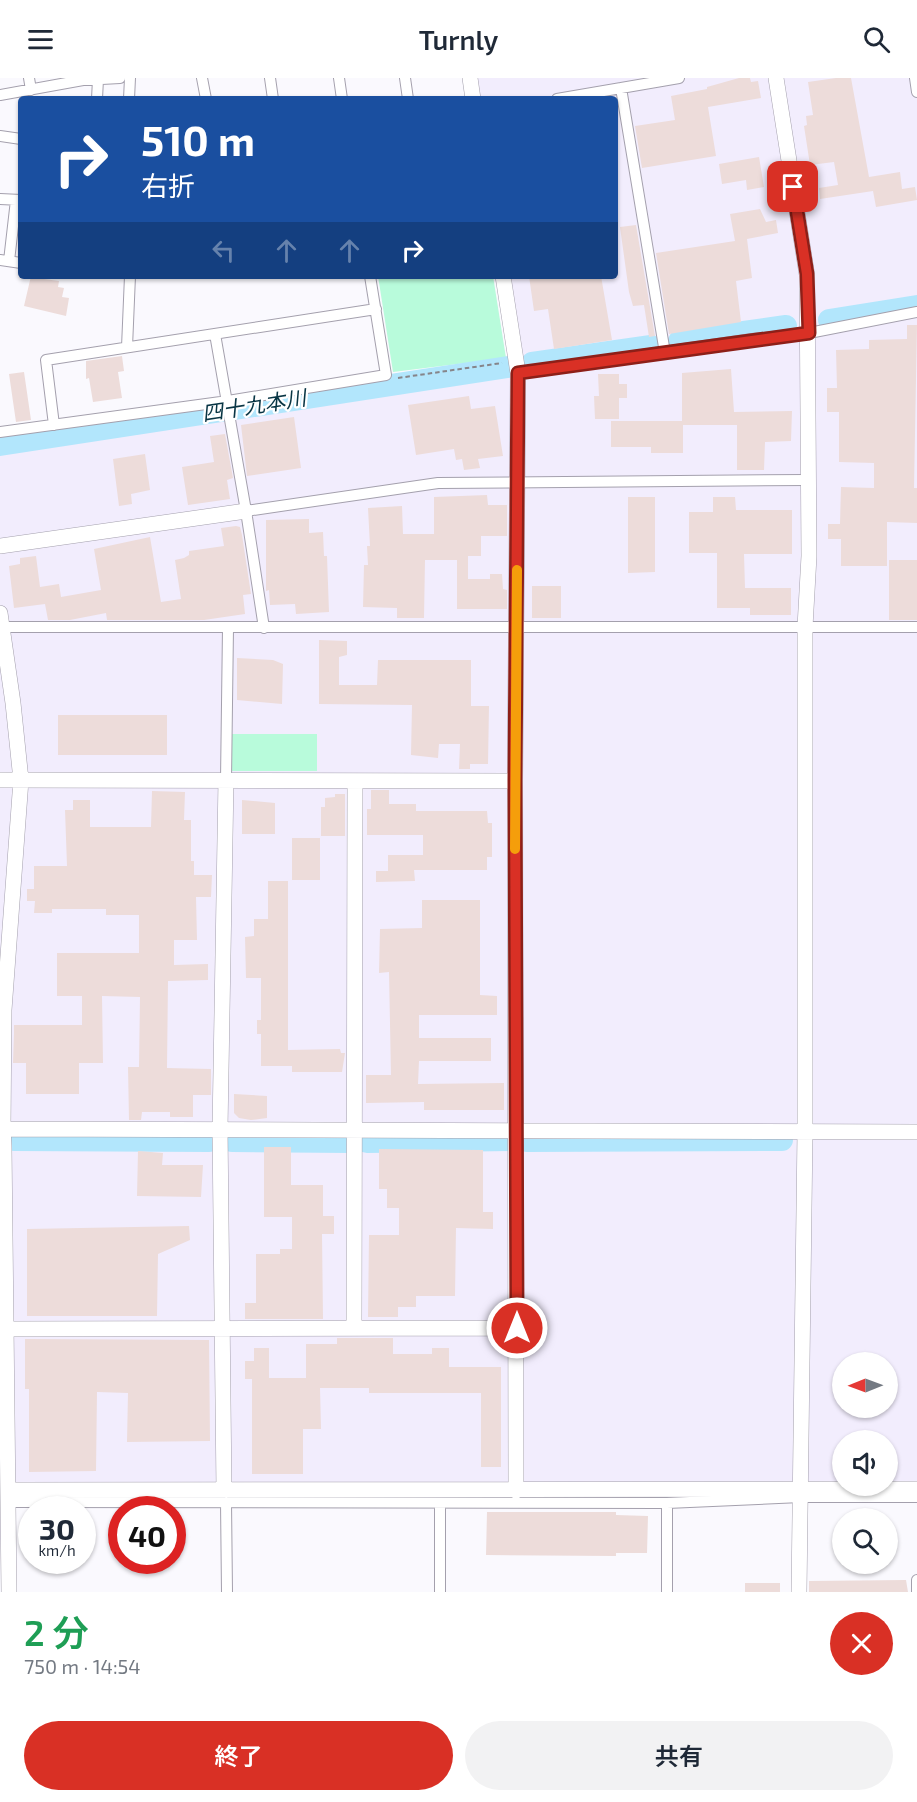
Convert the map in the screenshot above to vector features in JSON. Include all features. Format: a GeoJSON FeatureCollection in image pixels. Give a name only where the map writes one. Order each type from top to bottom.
{"type":"FeatureCollection","features":[{"type":"Feature","properties":{"kind":"street"},"geometry":{"type":"LineString","coordinates":[[29,78],[31,90]]}},
{"type":"Feature","properties":{"kind":"street"},"geometry":{"type":"LineString","coordinates":[[0,94],[50,87],[83,79],[120,78]]}},
{"type":"Feature","properties":{"kind":"street"},"geometry":{"type":"LineString","coordinates":[[129,96],[130,78]]}},
{"type":"Feature","properties":{"kind":"street"},"geometry":{"type":"LineString","coordinates":[[202,78],[205,96]]}},
{"type":"Feature","properties":{"kind":"street"},"geometry":{"type":"LineString","coordinates":[[270,78],[273,96]]}},
{"type":"Feature","properties":{"kind":"street"},"geometry":{"type":"LineString","coordinates":[[339,78],[342,96]]}},
{"type":"Feature","properties":{"kind":"street"},"geometry":{"type":"LineString","coordinates":[[405,78],[408,96]]}},
{"type":"Feature","properties":{"kind":"street"},"geometry":{"type":"LineString","coordinates":[[470,78],[473,96]]}},
{"type":"Feature","properties":{"kind":"street"},"geometry":{"type":"LineString","coordinates":[[574,96],[679,78]]}},
{"type":"Feature","properties":{"kind":"street"},"geometry":{"type":"LineString","coordinates":[[776,78],[807,274],[809,333],[810,556],[805,627],[804,1131],[799,1592]]}},
{"type":"Feature","properties":{"kind":"street"},"geometry":{"type":"LineString","coordinates":[[915,78],[917,92]]}},
{"type":"Feature","properties":{"kind":"street"},"geometry":{"type":"LineString","coordinates":[[97,96],[98,79]]}},
{"type":"Feature","properties":{"kind":"street"},"geometry":{"type":"LineString","coordinates":[[50,87],[50,96]]}},
{"type":"Feature","properties":{"kind":"street"},"geometry":{"type":"LineString","coordinates":[[621,88],[665,353]]}},
{"type":"Feature","properties":{"kind":"street"},"geometry":{"type":"LineString","coordinates":[[0,136],[18,139]]}},
{"type":"Feature","properties":{"kind":"street"},"geometry":{"type":"LineString","coordinates":[[0,199],[18,200],[4,261]]}},
{"type":"Feature","properties":{"kind":"street"},"geometry":{"type":"LineString","coordinates":[[127,347],[130,279]]}},
{"type":"Feature","properties":{"kind":"street"},"geometry":{"type":"LineString","coordinates":[[0,432],[228,401],[386,375],[371,279]]}},
{"type":"Feature","properties":{"kind":"street"},"geometry":{"type":"LineString","coordinates":[[502,279],[517,367],[516,1491]]}},
{"type":"Feature","properties":{"kind":"street"},"geometry":{"type":"LineString","coordinates":[[54,425],[46,360],[376,309]]}},
{"type":"Feature","properties":{"kind":"street"},"geometry":{"type":"LineString","coordinates":[[517,367],[665,353],[809,333],[917,312]]}},
{"type":"Feature","properties":{"kind":"street"},"geometry":{"type":"LineString","coordinates":[[215,334],[228,401],[229,422],[246,511],[264,628]]}},
{"type":"Feature","properties":{"kind":"street"},"geometry":{"type":"LineString","coordinates":[[0,546],[438,483],[808,480]]}},
{"type":"Feature","properties":{"kind":"street"},"geometry":{"type":"LineString","coordinates":[[9,1592],[5,1546],[10,1496],[4,1417],[6,1329],[2,1233],[2,1128],[4,1010],[21,780],[1,620],[228,628],[917,627]]}},
{"type":"Feature","properties":{"kind":"street"},"geometry":{"type":"LineString","coordinates":[[227,1592],[220,1129],[228,628]]}},
{"type":"Feature","properties":{"kind":"street"},"geometry":{"type":"LineString","coordinates":[[0,780],[515,781]]}},
{"type":"Feature","properties":{"kind":"street"},"geometry":{"type":"LineString","coordinates":[[354,1328],[355,781]]}},
{"type":"Feature","properties":{"kind":"street"},"geometry":{"type":"LineString","coordinates":[[2,1128],[917,1132]]}},
{"type":"Feature","properties":{"kind":"street"},"geometry":{"type":"LineString","coordinates":[[6,1329],[517,1328]]}},
{"type":"Feature","properties":{"kind":"street"},"geometry":{"type":"LineString","coordinates":[[225,1496],[440,1503],[667,1503],[801,1493],[917,1489]]}},
{"type":"Feature","properties":{"kind":"street"},"geometry":{"type":"LineString","coordinates":[[10,1496],[225,1496],[516,1491],[801,1493],[917,1497]]}},
{"type":"Feature","properties":{"kind":"street"},"geometry":{"type":"LineString","coordinates":[[440,1503],[440,1592]]}},
{"type":"Feature","properties":{"kind":"street"},"geometry":{"type":"LineString","coordinates":[[667,1503],[667,1592]]}},
{"type":"Feature","properties":{"kind":"street"},"geometry":{"type":"LineString","coordinates":[[917,1580],[917,1592]]}},
{"type":"Feature","properties":{"kind":"path"},"geometry":{"type":"LineString","coordinates":[[386,375],[399,378],[517,367]]}},
{"type":"Feature","properties":{"kind":"shaded area"},"geometry":{"type":"Polygon","coordinates":[[[476,78],[917,78],[917,1486],[898,1485],[898,1430],[832,1430],[832,1485],[2,1483],[3,1540],[0,1540],[0,430],[522,361],[508,279],[618,279],[618,96],[479,96],[476,78]]]}},
{"type":"Feature","properties":{"kind":"green space"},"geometry":{"type":"Polygon","coordinates":[[[378,279],[493,279],[506,358],[393,372],[378,279]]]}},
{"type":"Feature","properties":{"kind":"green space"},"geometry":{"type":"Polygon","coordinates":[[[232,734],[317,734],[317,771],[232,771],[232,734]]]}},
{"type":"Feature","properties":{"kind":"building"},"geometry":{"type":"Polygon","coordinates":[[[739,78],[750,78],[751,82],[758,81],[761,98],[708,107],[716,156],[642,168],[635,126],[675,120],[671,96],[707,89],[707,87],[739,78]]]}},
{"type":"Feature","properties":{"kind":"building"},"geometry":{"type":"Polygon","coordinates":[[[851,78],[869,177],[900,172],[902,189],[915,187],[917,200],[876,207],[873,191],[820,199],[819,188],[838,185],[834,162],[810,165],[804,126],[807,125],[806,116],[813,115],[808,82],[851,78]]]}},
{"type":"Feature","properties":{"kind":"building"},"geometry":{"type":"Polygon","coordinates":[[[759,157],[764,187],[747,190],[746,180],[722,184],[719,164],[759,157]]]}},
{"type":"Feature","properties":{"kind":"building"},"geometry":{"type":"Polygon","coordinates":[[[760,209],[766,222],[776,220],[778,233],[747,239],[752,278],[736,281],[741,322],[669,334],[656,253],[735,241],[730,214],[760,209]]]}},
{"type":"Feature","properties":{"kind":"building"},"geometry":{"type":"Polygon","coordinates":[[[636,225],[655,336],[649,337],[644,305],[633,306],[629,292],[620,227],[636,225]]]}},
{"type":"Feature","properties":{"kind":"building"},"geometry":{"type":"Polygon","coordinates":[[[30,279],[59,281],[58,287],[64,288],[62,297],[69,298],[66,316],[24,306],[30,279]]]}},
{"type":"Feature","properties":{"kind":"building"},"geometry":{"type":"Polygon","coordinates":[[[529,279],[602,279],[612,340],[554,349],[548,309],[534,311],[529,279]]]}},
{"type":"Feature","properties":{"kind":"building"},"geometry":{"type":"Polygon","coordinates":[[[907,325],[917,325],[914,488],[917,488],[917,523],[887,522],[887,566],[841,566],[841,539],[828,539],[828,524],[840,524],[841,487],[874,488],[874,463],[839,462],[839,412],[827,412],[827,388],[837,388],[836,350],[869,349],[869,340],[907,339],[907,325]]]}},
{"type":"Feature","properties":{"kind":"building"},"geometry":{"type":"Polygon","coordinates":[[[122,356],[124,371],[118,372],[122,398],[93,402],[89,378],[86,379],[86,361],[122,356]]]}},
{"type":"Feature","properties":{"kind":"building"},"geometry":{"type":"Polygon","coordinates":[[[731,369],[734,412],[792,411],[791,441],[765,442],[764,470],[737,470],[737,425],[683,425],[683,453],[651,453],[651,447],[611,447],[611,421],[682,421],[682,373],[731,369]]]}},
{"type":"Feature","properties":{"kind":"building"},"geometry":{"type":"Polygon","coordinates":[[[24,372],[31,420],[16,422],[9,374],[24,372]]]}},
{"type":"Feature","properties":{"kind":"building"},"geometry":{"type":"Polygon","coordinates":[[[598,374],[619,374],[619,384],[627,384],[627,398],[619,398],[619,419],[595,419],[594,396],[599,396],[598,374]]]}},
{"type":"Feature","properties":{"kind":"building"},"geometry":{"type":"Polygon","coordinates":[[[469,396],[471,409],[495,406],[503,456],[478,459],[480,468],[464,470],[462,459],[456,460],[454,449],[416,455],[408,405],[469,396]]]}},
{"type":"Feature","properties":{"kind":"building"},"geometry":{"type":"Polygon","coordinates":[[[294,417],[301,468],[247,476],[241,425],[294,417]]]}},
{"type":"Feature","properties":{"kind":"building"},"geometry":{"type":"Polygon","coordinates":[[[225,434],[233,478],[227,480],[230,499],[188,505],[182,467],[214,462],[210,436],[225,434]]]}},
{"type":"Feature","properties":{"kind":"building"},"geometry":{"type":"Polygon","coordinates":[[[145,454],[150,490],[131,494],[132,504],[119,506],[113,459],[145,454]]]}},
{"type":"Feature","properties":{"kind":"building"},"geometry":{"type":"Polygon","coordinates":[[[487,495],[488,505],[507,505],[507,536],[481,536],[481,556],[468,556],[468,579],[490,579],[490,574],[502,574],[503,589],[507,590],[507,609],[457,609],[457,560],[425,560],[424,618],[397,618],[397,608],[363,607],[364,565],[368,565],[367,546],[370,546],[368,508],[402,506],[403,534],[434,534],[434,497],[487,495]]]}},
{"type":"Feature","properties":{"kind":"building"},"geometry":{"type":"Polygon","coordinates":[[[628,497],[655,497],[655,572],[628,573],[628,497]]]}},
{"type":"Feature","properties":{"kind":"building"},"geometry":{"type":"Polygon","coordinates":[[[713,497],[735,497],[736,510],[792,510],[792,554],[744,554],[745,588],[791,588],[791,615],[750,615],[750,608],[717,608],[717,553],[689,553],[689,512],[713,512],[713,497]]]}},
{"type":"Feature","properties":{"kind":"building"},"geometry":{"type":"Polygon","coordinates":[[[309,519],[309,533],[323,532],[324,556],[327,556],[329,612],[296,614],[295,604],[270,605],[269,590],[266,591],[266,520],[309,519]]]}},
{"type":"Feature","properties":{"kind":"building"},"geometry":{"type":"Polygon","coordinates":[[[240,527],[242,535],[251,594],[243,595],[245,614],[204,620],[107,620],[106,613],[70,620],[48,620],[45,604],[14,608],[9,566],[20,564],[20,558],[36,556],[40,587],[59,584],[61,597],[101,590],[94,549],[150,537],[161,602],[181,599],[175,560],[189,555],[189,551],[224,546],[221,528],[240,527]]]}},
{"type":"Feature","properties":{"kind":"building"},"geometry":{"type":"Polygon","coordinates":[[[889,560],[917,560],[917,620],[889,620],[889,560]]]}},
{"type":"Feature","properties":{"kind":"building"},"geometry":{"type":"Polygon","coordinates":[[[532,586],[561,586],[561,618],[532,618],[532,586]]]}},
{"type":"Feature","properties":{"kind":"building"},"geometry":{"type":"Polygon","coordinates":[[[319,640],[347,641],[347,655],[339,657],[339,685],[377,685],[378,660],[471,660],[471,706],[489,706],[488,764],[470,764],[470,769],[459,769],[460,744],[439,744],[438,758],[411,755],[412,705],[319,704],[319,640]]]}},
{"type":"Feature","properties":{"kind":"building"},"geometry":{"type":"Polygon","coordinates":[[[237,658],[273,660],[283,664],[282,704],[237,700],[237,658]]]}},
{"type":"Feature","properties":{"kind":"building"},"geometry":{"type":"Polygon","coordinates":[[[58,715],[167,715],[167,755],[58,755],[58,715]]]}},
{"type":"Feature","properties":{"kind":"building"},"geometry":{"type":"Polygon","coordinates":[[[371,790],[389,790],[389,804],[416,804],[416,811],[487,811],[488,823],[492,823],[492,857],[487,857],[487,870],[414,870],[415,881],[376,882],[376,871],[388,871],[388,855],[423,855],[423,835],[367,835],[367,809],[371,809],[371,790]]]}},
{"type":"Feature","properties":{"kind":"building"},"geometry":{"type":"Polygon","coordinates":[[[152,791],[185,792],[184,820],[191,820],[191,861],[194,861],[194,875],[212,875],[211,897],[196,897],[197,940],[174,940],[174,965],[208,964],[208,980],[168,981],[167,1068],[211,1069],[211,1095],[193,1095],[193,1117],[170,1117],[170,1112],[142,1112],[141,1120],[129,1120],[128,1067],[139,1067],[140,997],[102,996],[103,1063],[79,1063],[79,1094],[26,1094],[26,1063],[13,1063],[14,1025],[82,1025],[82,996],[57,996],[57,953],[139,953],[139,915],[106,915],[106,909],[52,909],[52,913],[34,913],[35,901],[27,901],[27,889],[34,889],[34,866],[67,866],[65,810],[73,810],[73,800],[90,800],[90,827],[151,827],[152,791]]]}},
{"type":"Feature","properties":{"kind":"building"},"geometry":{"type":"Polygon","coordinates":[[[335,794],[345,794],[345,836],[321,836],[321,807],[325,807],[325,798],[335,797],[335,794]]]}},
{"type":"Feature","properties":{"kind":"building"},"geometry":{"type":"Polygon","coordinates":[[[242,800],[275,803],[275,834],[242,834],[242,800]]]}},
{"type":"Feature","properties":{"kind":"building"},"geometry":{"type":"Polygon","coordinates":[[[292,838],[320,838],[320,880],[292,880],[292,838]]]}},
{"type":"Feature","properties":{"kind":"building"},"geometry":{"type":"Polygon","coordinates":[[[268,881],[288,881],[288,1050],[340,1049],[341,1053],[345,1053],[342,1072],[292,1072],[292,1066],[261,1066],[261,1034],[257,1034],[257,1020],[261,1020],[261,978],[246,978],[245,937],[254,936],[254,919],[268,919],[268,881]]]}},
{"type":"Feature","properties":{"kind":"building"},"geometry":{"type":"Polygon","coordinates":[[[422,900],[480,900],[480,995],[497,996],[497,1015],[419,1015],[419,1038],[491,1038],[491,1061],[419,1061],[418,1084],[504,1083],[504,1110],[424,1110],[424,1102],[366,1103],[366,1075],[391,1075],[389,972],[379,973],[380,929],[422,928],[422,900]]]}},
{"type":"Feature","properties":{"kind":"building"},"geometry":{"type":"Polygon","coordinates":[[[234,1094],[267,1096],[267,1118],[251,1120],[239,1118],[234,1113],[234,1094]]]}},
{"type":"Feature","properties":{"kind":"building"},"geometry":{"type":"Polygon","coordinates":[[[264,1147],[291,1147],[291,1185],[323,1185],[323,1216],[334,1216],[334,1234],[322,1234],[323,1319],[245,1319],[245,1303],[256,1303],[256,1254],[280,1254],[280,1249],[292,1249],[292,1217],[264,1217],[264,1147]]]}},
{"type":"Feature","properties":{"kind":"building"},"geometry":{"type":"Polygon","coordinates":[[[379,1149],[483,1150],[483,1212],[493,1212],[493,1229],[456,1228],[455,1296],[416,1296],[416,1307],[398,1307],[398,1317],[368,1317],[369,1235],[399,1235],[399,1208],[387,1208],[387,1189],[379,1189],[379,1149]]]}},
{"type":"Feature","properties":{"kind":"building"},"geometry":{"type":"Polygon","coordinates":[[[138,1151],[163,1153],[162,1165],[203,1165],[201,1197],[137,1196],[138,1151]]]}},
{"type":"Feature","properties":{"kind":"building"},"geometry":{"type":"Polygon","coordinates":[[[189,1226],[190,1240],[158,1254],[157,1316],[27,1316],[27,1229],[189,1226]]]}},
{"type":"Feature","properties":{"kind":"building"},"geometry":{"type":"Polygon","coordinates":[[[337,1338],[393,1338],[393,1354],[432,1354],[432,1348],[449,1348],[449,1367],[501,1367],[501,1467],[481,1467],[481,1393],[369,1393],[369,1388],[320,1388],[321,1429],[303,1429],[303,1474],[252,1474],[252,1379],[245,1379],[245,1361],[254,1361],[254,1348],[269,1348],[269,1378],[306,1378],[306,1344],[337,1344],[337,1338]]]}},
{"type":"Feature","properties":{"kind":"building"},"geometry":{"type":"Polygon","coordinates":[[[25,1339],[209,1340],[210,1441],[127,1442],[128,1393],[97,1392],[96,1471],[29,1472],[29,1389],[25,1389],[25,1339]]]}},
{"type":"Feature","properties":{"kind":"building"},"geometry":{"type":"Polygon","coordinates":[[[487,1512],[616,1512],[616,1515],[648,1516],[647,1553],[616,1553],[616,1556],[486,1555],[487,1512]]]}},
{"type":"Feature","properties":{"kind":"building"},"geometry":{"type":"Polygon","coordinates":[[[906,1580],[908,1592],[809,1592],[809,1581],[906,1580]]]}},
{"type":"Feature","properties":{"kind":"building"},"geometry":{"type":"Polygon","coordinates":[[[745,1583],[780,1583],[780,1592],[745,1592],[745,1583]]]}},
{"type":"Feature","properties":{"kind":"waterway","name":"四十九本川"},"geometry":{"type":"LineString","coordinates":[[829,320],[917,306]]}},
{"type":"Feature","properties":{"kind":"waterway","name":"四十九本川"},"geometry":{"type":"LineString","coordinates":[[679,341],[786,326]]}},
{"type":"Feature","properties":{"kind":"waterway","name":"四十九本川"},"geometry":{"type":"LineString","coordinates":[[532,363],[651,346]]}},
{"type":"Feature","properties":{"kind":"waterway","name":"四十九本川"},"geometry":{"type":"LineString","coordinates":[[0,445],[508,367]]}},
{"type":"Feature","properties":{"kind":"waterway"},"geometry":{"type":"LineString","coordinates":[[14,1140],[209,1141]]}},
{"type":"Feature","properties":{"kind":"waterway"},"geometry":{"type":"LineString","coordinates":[[367,1142],[511,1140]]}},
{"type":"Feature","properties":{"kind":"waterway"},"geometry":{"type":"LineString","coordinates":[[527,1141],[782,1140]]}},
{"type":"Feature","properties":{"kind":"waterway"},"geometry":{"type":"LineString","coordinates":[[232,1141],[351,1142]]}},
{"type":"Feature","properties":{"kind":"slow traffic"},"geometry":{"type":"LineString","coordinates":[[515,849],[517,570]]}},
{"type":"Feature","properties":{"kind":"route"},"geometry":{"type":"LineString","coordinates":[[517,1328],[515,781],[518,373],[583,366],[752,339],[809,333],[807,274],[793,187]]}}]}
